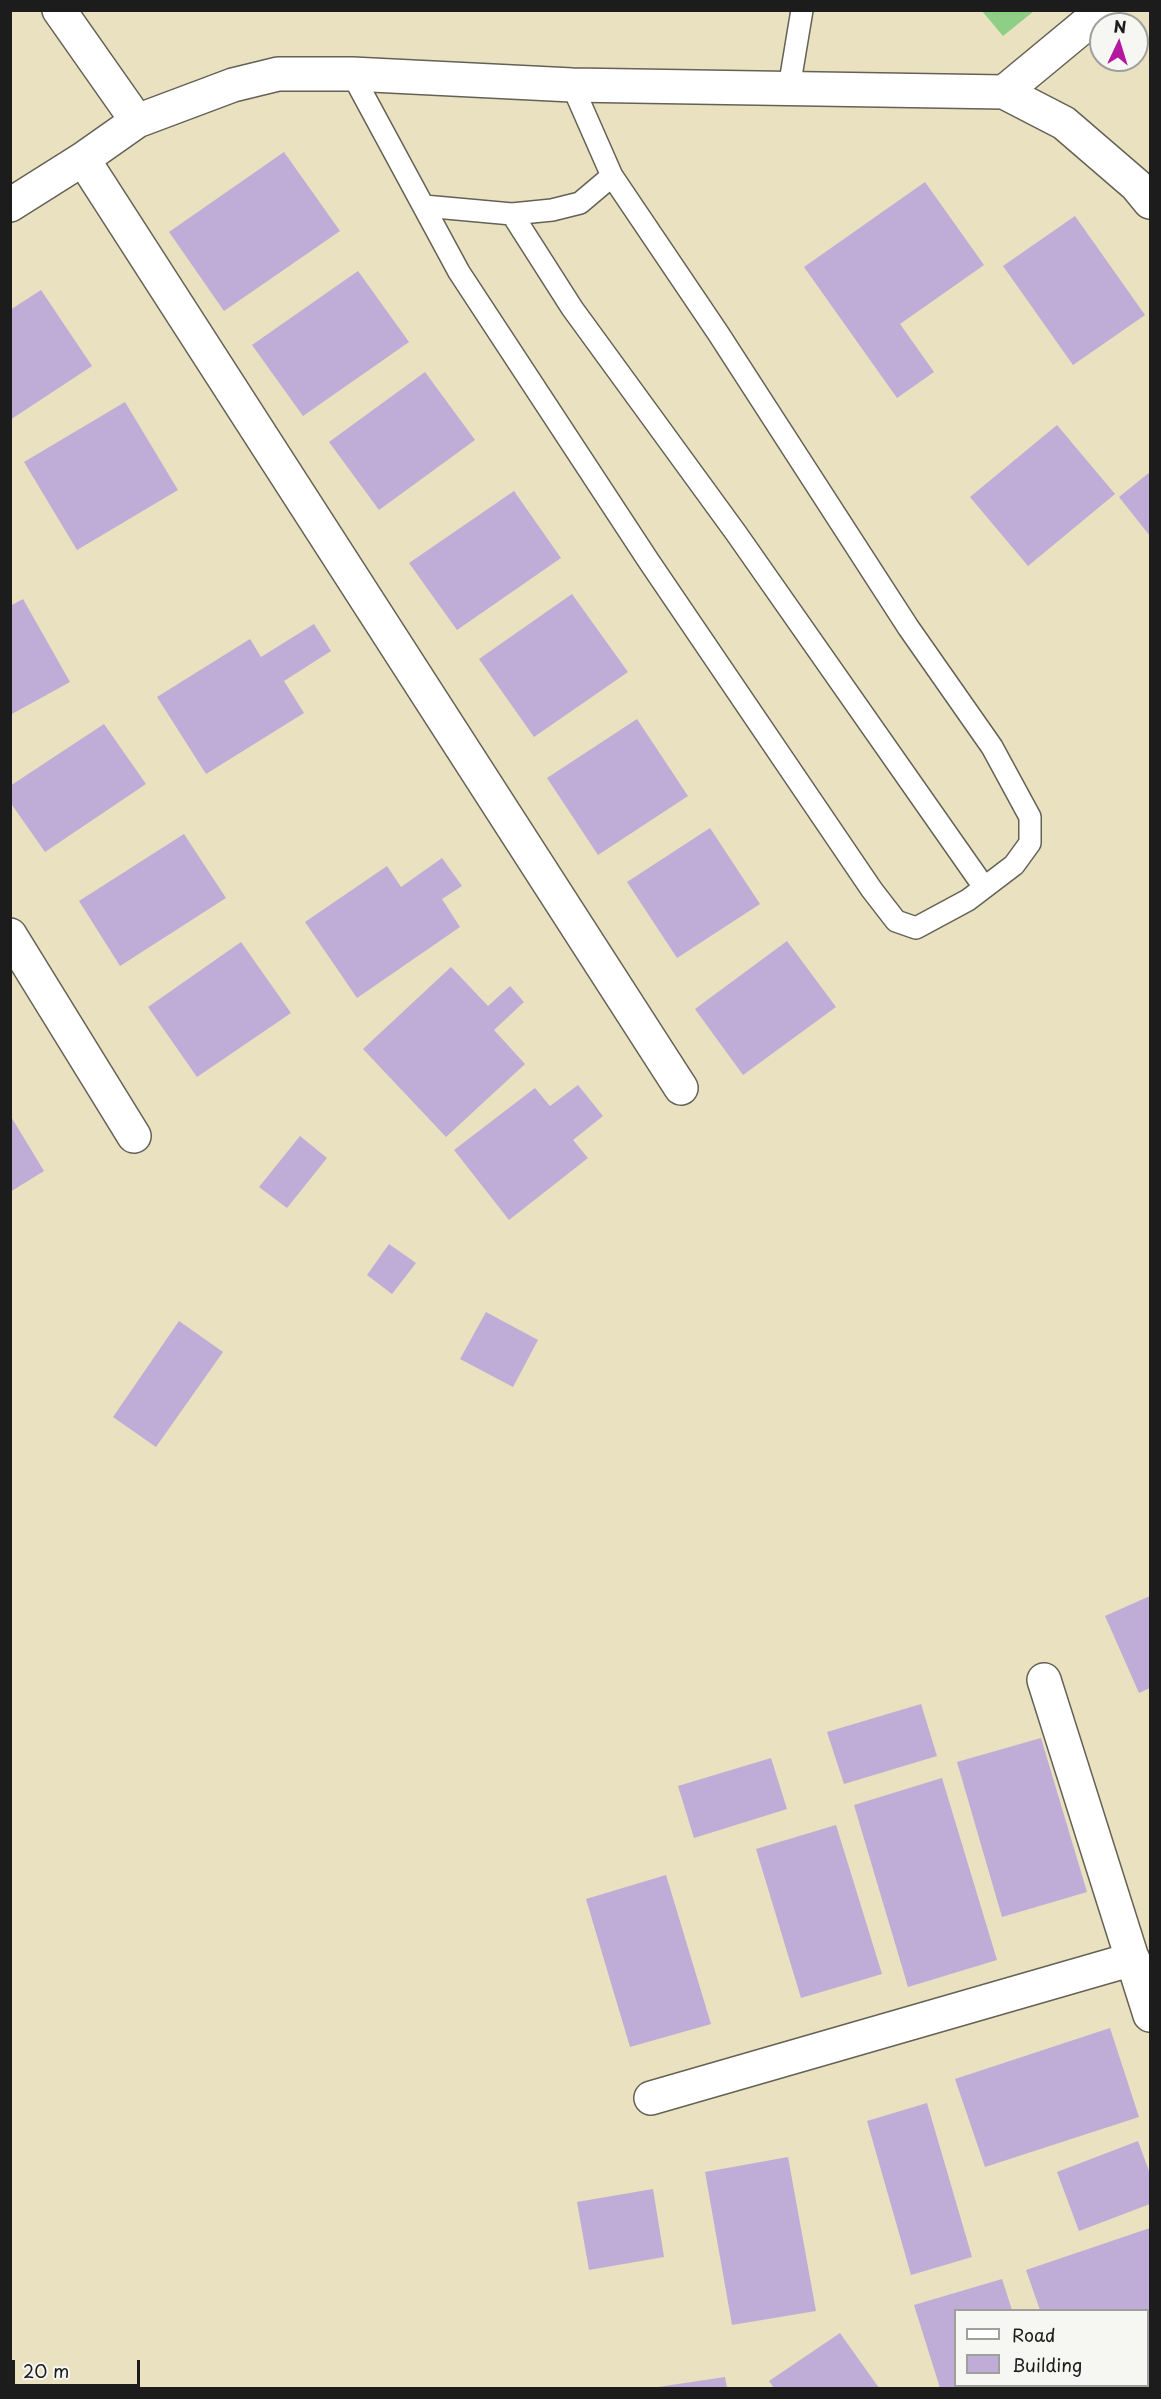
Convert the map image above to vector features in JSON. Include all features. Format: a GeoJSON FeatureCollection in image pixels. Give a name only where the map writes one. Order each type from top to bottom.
{"type":"FeatureCollection","features":[{"type":"Feature","properties":{"kind":"street"},"geometry":{"type":"LineString","coordinates":[[59,10],[137,121]]}},
{"type":"Feature","properties":{"kind":"street"},"geometry":{"type":"LineString","coordinates":[[1004,92],[1103,10]]}},
{"type":"Feature","properties":{"kind":"street"},"geometry":{"type":"LineString","coordinates":[[10,205],[83,159],[137,121],[232,85],[278,74],[352,74],[572,85],[1004,92],[1064,123],[1136,185],[1150,202]]}},
{"type":"Feature","properties":{"kind":"street"},"geometry":{"type":"LineString","coordinates":[[83,159],[681,1088]]}},
{"type":"Feature","properties":{"kind":"street"},"geometry":{"type":"LineString","coordinates":[[10,935],[134,1136]]}},
{"type":"Feature","properties":{"kind":"street"},"geometry":{"type":"LineString","coordinates":[[1044,1680],[1150,2016]]}},
{"type":"Feature","properties":{"kind":"street"},"geometry":{"type":"LineString","coordinates":[[651,2098],[1133,1959]]}},
{"type":"Feature","properties":{"kind":"lane"},"geometry":{"type":"LineString","coordinates":[[789,88],[802,10]]}},
{"type":"Feature","properties":{"kind":"lane"},"geometry":{"type":"LineString","coordinates":[[352,74],[459,272],[642,550],[872,890],[896,921],[916,928],[968,900],[1014,865],[1030,843],[1030,817],[992,747],[908,627],[718,333],[612,176],[572,85]]}},
{"type":"Feature","properties":{"kind":"lane"},"geometry":{"type":"LineString","coordinates":[[424,206],[512,214],[552,210],[580,203],[612,176]]}},
{"type":"Feature","properties":{"kind":"lane"},"geometry":{"type":"LineString","coordinates":[[512,214],[572,308],[735,533],[984,887]]}},
{"type":"Feature","properties":{"kind":"green space"},"geometry":{"type":"Polygon","coordinates":[[[982,11],[1034,11],[1003,36],[982,11]]]}},
{"type":"Feature","properties":{"kind":"building"},"geometry":{"type":"Polygon","coordinates":[[[284,152],[340,231],[224,311],[169,232],[284,152]]]}},
{"type":"Feature","properties":{"kind":"building"},"geometry":{"type":"Polygon","coordinates":[[[925,182],[984,265],[900,324],[934,372],[897,398],[804,267],[925,182]]]}},
{"type":"Feature","properties":{"kind":"building"},"geometry":{"type":"Polygon","coordinates":[[[1075,216],[1145,315],[1073,365],[1003,266],[1075,216]]]}},
{"type":"Feature","properties":{"kind":"building"},"geometry":{"type":"Polygon","coordinates":[[[358,271],[409,342],[303,416],[252,345],[358,271]]]}},
{"type":"Feature","properties":{"kind":"building"},"geometry":{"type":"Polygon","coordinates":[[[41,290],[92,366],[10,420],[10,310],[41,290]]]}},
{"type":"Feature","properties":{"kind":"building"},"geometry":{"type":"Polygon","coordinates":[[[425,372],[475,440],[379,510],[329,442],[425,372]]]}},
{"type":"Feature","properties":{"kind":"building"},"geometry":{"type":"Polygon","coordinates":[[[125,402],[178,490],[77,550],[24,462],[125,402]]]}},
{"type":"Feature","properties":{"kind":"building"},"geometry":{"type":"Polygon","coordinates":[[[1057,425],[1115,494],[1028,566],[970,497],[1057,425]]]}},
{"type":"Feature","properties":{"kind":"building"},"geometry":{"type":"Polygon","coordinates":[[[1150,472],[1150,536],[1119,497],[1150,472]]]}},
{"type":"Feature","properties":{"kind":"building"},"geometry":{"type":"Polygon","coordinates":[[[514,491],[561,558],[457,630],[409,563],[514,491]]]}},
{"type":"Feature","properties":{"kind":"building"},"geometry":{"type":"Polygon","coordinates":[[[572,594],[628,672],[534,737],[479,659],[572,594]]]}},
{"type":"Feature","properties":{"kind":"building"},"geometry":{"type":"Polygon","coordinates":[[[23,599],[70,682],[10,715],[10,606],[23,599]]]}},
{"type":"Feature","properties":{"kind":"building"},"geometry":{"type":"Polygon","coordinates":[[[314,624],[331,651],[284,681],[304,713],[206,774],[157,697],[250,639],[261,657],[314,624]]]}},
{"type":"Feature","properties":{"kind":"building"},"geometry":{"type":"Polygon","coordinates":[[[637,719],[688,796],[598,855],[547,778],[637,719]]]}},
{"type":"Feature","properties":{"kind":"building"},"geometry":{"type":"Polygon","coordinates":[[[104,724],[146,784],[45,852],[10,802],[10,786],[104,724]]]}},
{"type":"Feature","properties":{"kind":"building"},"geometry":{"type":"Polygon","coordinates":[[[710,828],[760,904],[677,958],[627,882],[710,828]]]}},
{"type":"Feature","properties":{"kind":"building"},"geometry":{"type":"Polygon","coordinates":[[[184,834],[226,898],[120,966],[79,901],[184,834]]]}},
{"type":"Feature","properties":{"kind":"building"},"geometry":{"type":"Polygon","coordinates":[[[442,858],[462,886],[442,899],[460,927],[357,998],[305,922],[387,866],[401,887],[442,858]]]}},
{"type":"Feature","properties":{"kind":"building"},"geometry":{"type":"Polygon","coordinates":[[[787,941],[836,1007],[743,1075],[695,1009],[787,941]]]}},
{"type":"Feature","properties":{"kind":"building"},"geometry":{"type":"Polygon","coordinates":[[[241,942],[291,1013],[197,1077],[148,1007],[241,942]]]}},
{"type":"Feature","properties":{"kind":"building"},"geometry":{"type":"Polygon","coordinates":[[[451,967],[488,1006],[510,986],[524,1002],[494,1030],[525,1064],[446,1137],[363,1049],[451,967]]]}},
{"type":"Feature","properties":{"kind":"building"},"geometry":{"type":"Polygon","coordinates":[[[578,1085],[603,1116],[573,1140],[588,1158],[509,1220],[454,1150],[535,1088],[550,1106],[578,1085]]]}},
{"type":"Feature","properties":{"kind":"building"},"geometry":{"type":"Polygon","coordinates":[[[10,1115],[44,1171],[10,1192],[10,1115]]]}},
{"type":"Feature","properties":{"kind":"building"},"geometry":{"type":"Polygon","coordinates":[[[300,1136],[327,1158],[287,1208],[259,1187],[300,1136]]]}},
{"type":"Feature","properties":{"kind":"building"},"geometry":{"type":"Polygon","coordinates":[[[389,1244],[416,1263],[392,1294],[367,1275],[389,1244]]]}},
{"type":"Feature","properties":{"kind":"building"},"geometry":{"type":"Polygon","coordinates":[[[486,1312],[538,1340],[513,1387],[460,1359],[486,1312]]]}},
{"type":"Feature","properties":{"kind":"building"},"geometry":{"type":"Polygon","coordinates":[[[179,1321],[223,1352],[156,1447],[113,1417],[179,1321]]]}},
{"type":"Feature","properties":{"kind":"building"},"geometry":{"type":"Polygon","coordinates":[[[1150,1596],[1150,1688],[1139,1693],[1105,1616],[1150,1596]]]}},
{"type":"Feature","properties":{"kind":"building"},"geometry":{"type":"Polygon","coordinates":[[[921,1704],[937,1756],[844,1784],[827,1732],[921,1704]]]}},
{"type":"Feature","properties":{"kind":"building"},"geometry":{"type":"Polygon","coordinates":[[[1041,1738],[1087,1892],[1002,1917],[957,1762],[1041,1738]]]}},
{"type":"Feature","properties":{"kind":"building"},"geometry":{"type":"Polygon","coordinates":[[[771,1758],[787,1809],[694,1838],[678,1786],[771,1758]]]}},
{"type":"Feature","properties":{"kind":"building"},"geometry":{"type":"Polygon","coordinates":[[[942,1778],[997,1960],[908,1987],[854,1805],[942,1778]]]}},
{"type":"Feature","properties":{"kind":"building"},"geometry":{"type":"Polygon","coordinates":[[[836,1825],[882,1974],[801,1998],[756,1849],[836,1825]]]}},
{"type":"Feature","properties":{"kind":"building"},"geometry":{"type":"Polygon","coordinates":[[[666,1875],[711,2024],[630,2047],[586,1899],[666,1875]]]}},
{"type":"Feature","properties":{"kind":"building"},"geometry":{"type":"Polygon","coordinates":[[[1110,2028],[1139,2117],[985,2167],[955,2079],[1110,2028]]]}},
{"type":"Feature","properties":{"kind":"building"},"geometry":{"type":"Polygon","coordinates":[[[927,2103],[972,2257],[911,2275],[867,2121],[927,2103]]]}},
{"type":"Feature","properties":{"kind":"building"},"geometry":{"type":"Polygon","coordinates":[[[1138,2141],[1150,2174],[1150,2204],[1079,2231],[1057,2172],[1138,2141]]]}},
{"type":"Feature","properties":{"kind":"building"},"geometry":{"type":"Polygon","coordinates":[[[788,2157],[816,2311],[732,2325],[705,2172],[788,2157]]]}},
{"type":"Feature","properties":{"kind":"building"},"geometry":{"type":"Polygon","coordinates":[[[653,2189],[664,2257],[589,2270],[577,2202],[653,2189]]]}},
{"type":"Feature","properties":{"kind":"building"},"geometry":{"type":"Polygon","coordinates":[[[1150,2228],[1150,2313],[1149,2309],[1040,2309],[1026,2270],[1150,2228]]]}},
{"type":"Feature","properties":{"kind":"building"},"geometry":{"type":"Polygon","coordinates":[[[1002,2279],[1012,2309],[954,2309],[954,2387],[1035,2388],[940,2388],[914,2305],[1002,2279]]]}},
{"type":"Feature","properties":{"kind":"building"},"geometry":{"type":"Polygon","coordinates":[[[840,2333],[879,2388],[774,2388],[769,2381],[840,2333]]]}},
{"type":"Feature","properties":{"kind":"building"},"geometry":{"type":"Polygon","coordinates":[[[1149,2342],[1150,2388],[1056,2387],[1149,2387],[1149,2342]]]}},
{"type":"Feature","properties":{"kind":"building"},"geometry":{"type":"Polygon","coordinates":[[[725,2377],[727,2388],[658,2388],[658,2387],[725,2377]]]}}]}
